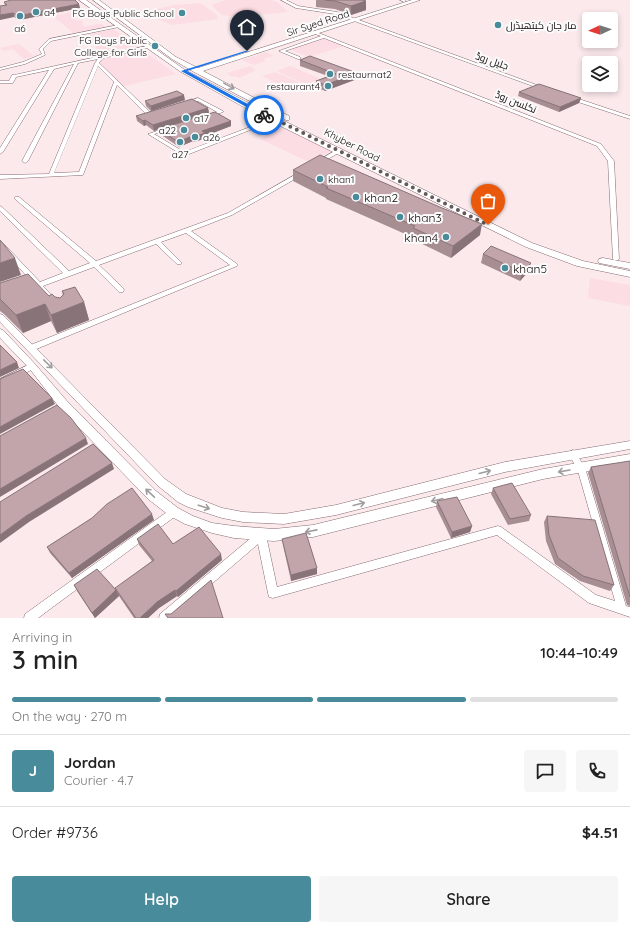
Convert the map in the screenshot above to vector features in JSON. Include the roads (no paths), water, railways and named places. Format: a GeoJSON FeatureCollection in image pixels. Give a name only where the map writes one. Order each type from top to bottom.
{"type":"FeatureCollection","features":[{"type":"Feature","properties":{"kind":"main road","name":"Khyber Road"},"geometry":{"type":"LineString","coordinates":[[82,0],[146,47],[185,72],[261,113],[276,119],[529,245],[581,264],[630,274]]}},
{"type":"Feature","properties":{"kind":"main road"},"geometry":{"type":"LineString","coordinates":[[96,0],[174,58],[198,65]]}},
{"type":"Feature","properties":{"kind":"main road","name":"Sir Syed Road"},"geometry":{"type":"LineString","coordinates":[[221,62],[316,33],[405,0]]}},
{"type":"Feature","properties":{"kind":"main road","name":"Sir Syed Road"},"geometry":{"type":"LineString","coordinates":[[221,62],[416,0]]}},
{"type":"Feature","properties":{"kind":"main road"},"geometry":{"type":"LineString","coordinates":[[185,72],[198,65],[221,62]]}},
{"type":"Feature","properties":{"kind":"main road"},"geometry":{"type":"LineString","coordinates":[[212,77],[211,72],[221,62]]}},
{"type":"Feature","properties":{"kind":"main road","name":"Khyber Road"},"geometry":{"type":"LineString","coordinates":[[198,65],[212,77],[284,117],[539,243],[582,257],[630,266]]}},
{"type":"Feature","properties":{"kind":"street","name":"جلیل روڈ"},"geometry":{"type":"LineString","coordinates":[[283,0],[297,7],[336,13],[351,20],[547,89]]}},
{"type":"Feature","properties":{"kind":"street"},"geometry":{"type":"LineString","coordinates":[[0,69],[24,63],[44,54],[41,49],[50,40],[118,26]]}},
{"type":"Feature","properties":{"kind":"street","name":"نکلسن روڈ"},"geometry":{"type":"LineString","coordinates":[[316,33],[599,145],[611,161],[616,259]]}},
{"type":"Feature","properties":{"kind":"street"},"geometry":{"type":"LineString","coordinates":[[299,58],[281,51],[325,36]]}},
{"type":"Feature","properties":{"kind":"street"},"geometry":{"type":"LineString","coordinates":[[0,82],[12,82],[14,76],[146,47]]}},
{"type":"Feature","properties":{"kind":"street"},"geometry":{"type":"LineString","coordinates":[[51,175],[97,63],[102,57]]}},
{"type":"Feature","properties":{"kind":"street"},"geometry":{"type":"LineString","coordinates":[[25,161],[77,62]]}},
{"type":"Feature","properties":{"kind":"street"},"geometry":{"type":"LineString","coordinates":[[97,63],[150,115],[164,111]]}},
{"type":"Feature","properties":{"kind":"street"},"geometry":{"type":"LineString","coordinates":[[0,152],[52,68]]}},
{"type":"Feature","properties":{"kind":"street"},"geometry":{"type":"LineString","coordinates":[[0,177],[82,174],[116,82]]}},
{"type":"Feature","properties":{"kind":"street"},"geometry":{"type":"LineString","coordinates":[[569,97],[630,118]]}},
{"type":"Feature","properties":{"kind":"street"},"geometry":{"type":"LineString","coordinates":[[178,106],[198,99],[221,112],[207,117]]}},
{"type":"Feature","properties":{"kind":"street"},"geometry":{"type":"LineString","coordinates":[[171,128],[150,134],[184,154],[276,119]]}},
{"type":"Feature","properties":{"kind":"street"},"geometry":{"type":"LineString","coordinates":[[313,166],[338,151]]}},
{"type":"Feature","properties":{"kind":"street"},"geometry":{"type":"LineString","coordinates":[[24,291],[230,214],[307,169]]}},
{"type":"Feature","properties":{"kind":"street"},"geometry":{"type":"LineString","coordinates":[[17,198],[95,264],[121,290]]}},
{"type":"Feature","properties":{"kind":"street"},"geometry":{"type":"LineString","coordinates":[[0,208],[68,274]]}},
{"type":"Feature","properties":{"kind":"street"},"geometry":{"type":"LineString","coordinates":[[32,348],[234,265],[186,230]]}},
{"type":"Feature","properties":{"kind":"street"},"geometry":{"type":"LineString","coordinates":[[157,241],[179,263]]}},
{"type":"Feature","properties":{"kind":"street"},"geometry":{"type":"LineString","coordinates":[[0,243],[54,301]]}},
{"type":"Feature","properties":{"kind":"street"},"geometry":{"type":"LineString","coordinates":[[0,317],[32,348],[161,482],[182,498],[192,503],[243,517],[284,519],[336,510],[506,467],[630,445]]}},
{"type":"Feature","properties":{"kind":"street"},"geometry":{"type":"LineString","coordinates":[[1,336],[32,366],[60,405],[96,444],[152,495],[174,512],[189,520],[212,528],[261,535],[292,534],[314,531],[543,474],[630,459]]}},
{"type":"Feature","properties":{"kind":"street"},"geometry":{"type":"LineString","coordinates":[[0,384],[32,366]]}},
{"type":"Feature","properties":{"kind":"street"},"geometry":{"type":"LineString","coordinates":[[574,454],[582,467],[626,611]]}},
{"type":"Feature","properties":{"kind":"street"},"geometry":{"type":"LineString","coordinates":[[29,618],[174,512]]}},
{"type":"Feature","properties":{"kind":"street"},"geometry":{"type":"LineString","coordinates":[[261,535],[273,592],[498,530],[593,599],[626,611]]}},
{"type":"Feature","properties":{"kind":"street"},"geometry":{"type":"LineString","coordinates":[[164,618],[261,535]]}},
{"type":"Feature","properties":{"kind":"place","name":"a4"},"geometry":{"type":"Point","coordinates":[36,12]}},
{"type":"Feature","properties":{"kind":"place","name":"FG Boys Public School"},"geometry":{"type":"Point","coordinates":[182,13]}},
{"type":"Feature","properties":{"kind":"place","name":"a6"},"geometry":{"type":"Point","coordinates":[20,16]}},
{"type":"Feature","properties":{"kind":"place","name":"مار جان کیتھیڈرل"},"geometry":{"type":"Point","coordinates":[498,25]}},
{"type":"Feature","properties":{"kind":"place","name":"FG Boys Public College for Girls"},"geometry":{"type":"Point","coordinates":[155,46]}},
{"type":"Feature","properties":{"kind":"place","name":"restaurnat2"},"geometry":{"type":"Point","coordinates":[330,74]}},
{"type":"Feature","properties":{"kind":"place","name":"restaurant4"},"geometry":{"type":"Point","coordinates":[328,86]}},
{"type":"Feature","properties":{"kind":"place","name":"a17"},"geometry":{"type":"Point","coordinates":[186,118]}},
{"type":"Feature","properties":{"kind":"place","name":"a22"},"geometry":{"type":"Point","coordinates":[184,130]}},
{"type":"Feature","properties":{"kind":"place","name":"a26"},"geometry":{"type":"Point","coordinates":[195,137]}},
{"type":"Feature","properties":{"kind":"place","name":"a27"},"geometry":{"type":"Point","coordinates":[180,142]}},
{"type":"Feature","properties":{"kind":"place","name":"khan1"},"geometry":{"type":"Point","coordinates":[320,179]}},
{"type":"Feature","properties":{"kind":"place","name":"khan2"},"geometry":{"type":"Point","coordinates":[356,197]}},
{"type":"Feature","properties":{"kind":"place","name":"khan3"},"geometry":{"type":"Point","coordinates":[400,217]}},
{"type":"Feature","properties":{"kind":"place","name":"khan4"},"geometry":{"type":"Point","coordinates":[446,237]}},
{"type":"Feature","properties":{"kind":"place","name":"khan5"},"geometry":{"type":"Point","coordinates":[505,268]}}]}
